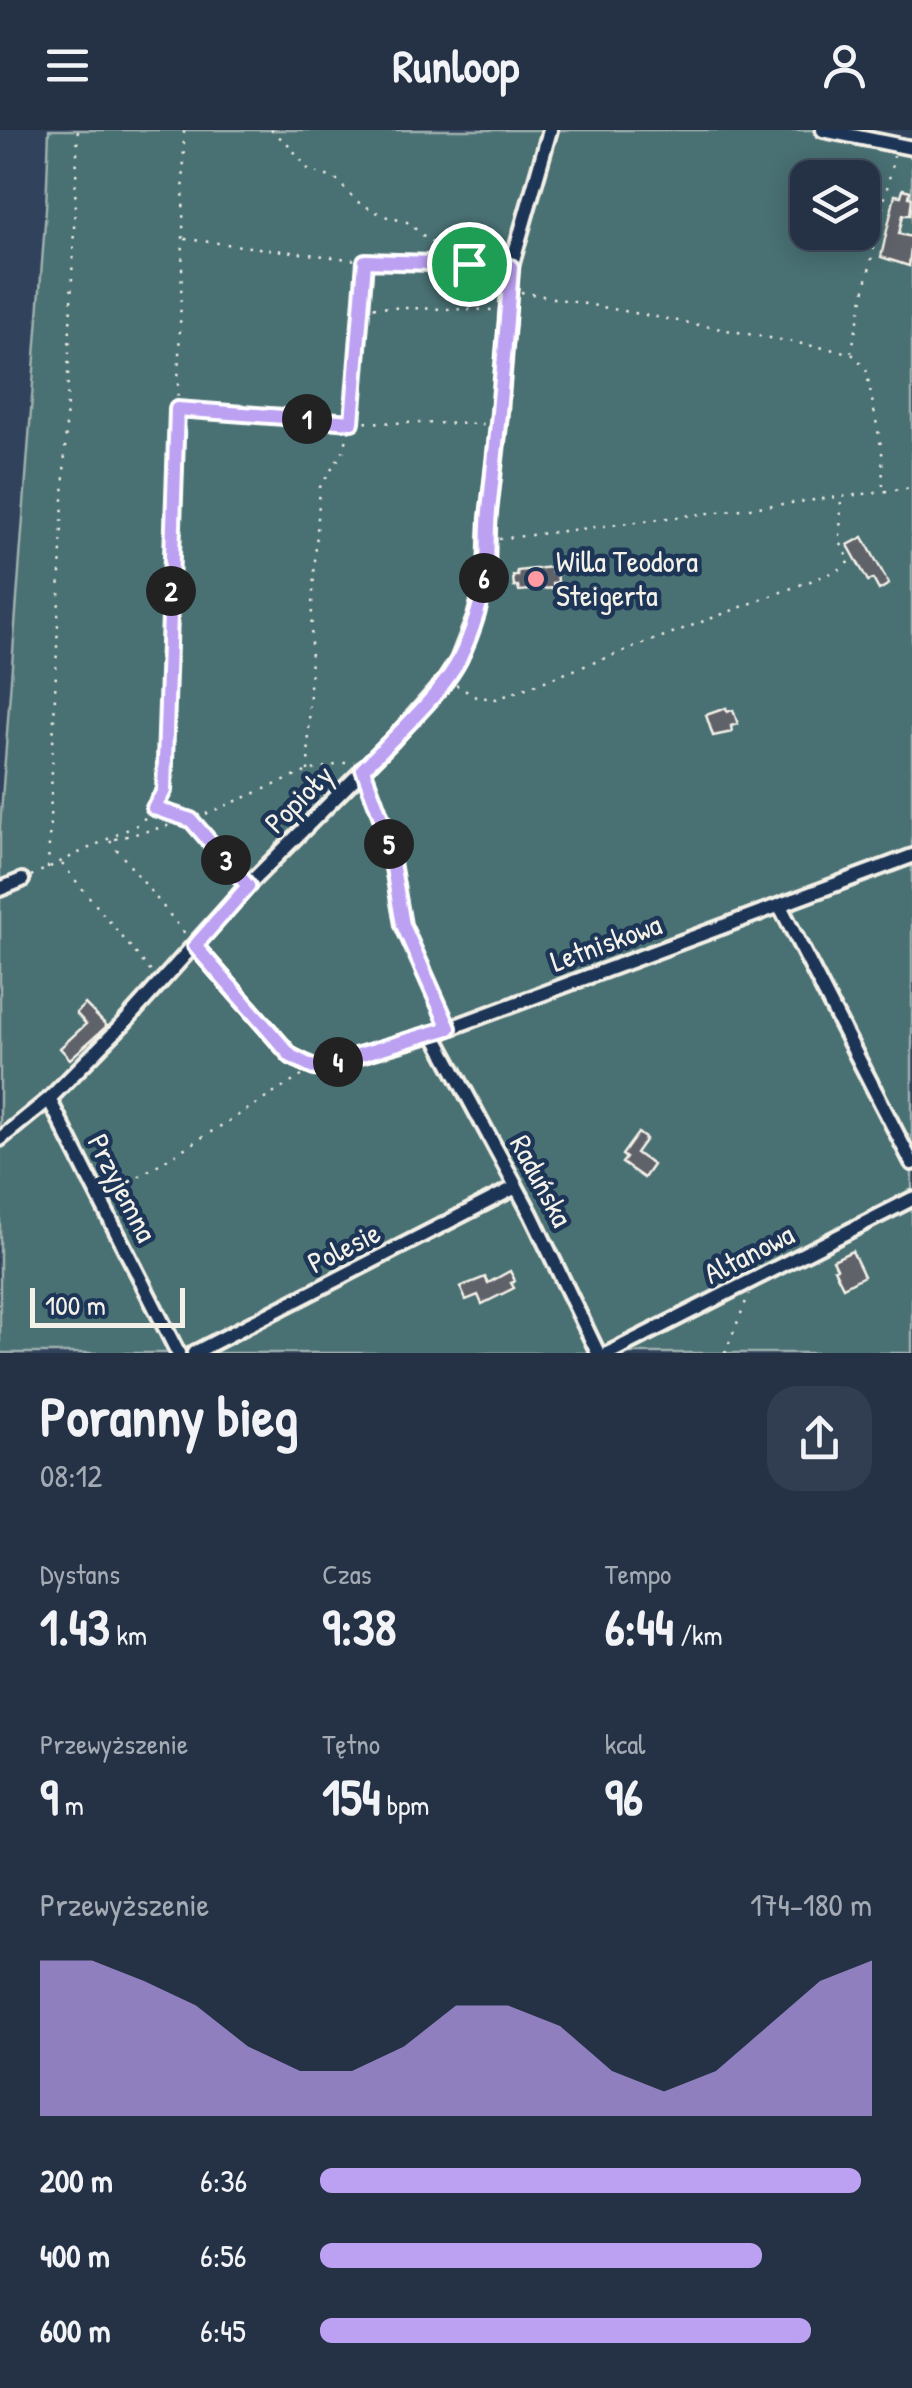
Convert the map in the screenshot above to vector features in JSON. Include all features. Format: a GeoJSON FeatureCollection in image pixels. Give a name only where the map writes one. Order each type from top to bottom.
{"type":"FeatureCollection","features":[{"type":"Feature","properties":{"kind":"street","name":"Popioły"},"geometry":{"type":"LineString","coordinates":[[0,1139],[49,1099],[123,1024],[248,886],[392,741],[458,660],[486,574],[511,267],[550,130]]}},
{"type":"Feature","properties":{"kind":"street"},"geometry":{"type":"LineString","coordinates":[[822,130],[912,148]]}},
{"type":"Feature","properties":{"kind":"street","name":"Letniskowa"},"geometry":{"type":"LineString","coordinates":[[315,1068],[434,1034],[912,856]]}},
{"type":"Feature","properties":{"kind":"street"},"geometry":{"type":"LineString","coordinates":[[0,889],[22,880]]}},
{"type":"Feature","properties":{"kind":"street"},"geometry":{"type":"LineString","coordinates":[[780,906],[912,1163]]}},
{"type":"Feature","properties":{"kind":"street"},"geometry":{"type":"LineString","coordinates":[[195,946],[291,1056],[315,1068]]}},
{"type":"Feature","properties":{"kind":"street","name":"Raduńska"},"geometry":{"type":"LineString","coordinates":[[434,1034],[516,1186],[598,1353]]}},
{"type":"Feature","properties":{"kind":"street","name":"Przyjemna"},"geometry":{"type":"LineString","coordinates":[[49,1099],[178,1353]]}},
{"type":"Feature","properties":{"kind":"street","name":"Polesie"},"geometry":{"type":"LineString","coordinates":[[194,1353],[516,1186]]}},
{"type":"Feature","properties":{"kind":"street","name":"Altanowa"},"geometry":{"type":"LineString","coordinates":[[608,1353],[912,1199]]}},
{"type":"Feature","properties":{"kind":"path"},"geometry":{"type":"LineString","coordinates":[[48,869],[78,130]]}},
{"type":"Feature","properties":{"kind":"path"},"geometry":{"type":"LineString","coordinates":[[22,880],[138,824],[164,791],[184,130]]}},
{"type":"Feature","properties":{"kind":"path"},"geometry":{"type":"LineString","coordinates":[[272,130],[309,170],[336,179],[356,201],[384,216],[407,222],[449,257],[469,264]]}},
{"type":"Feature","properties":{"kind":"path"},"geometry":{"type":"LineString","coordinates":[[851,352],[896,145]]}},
{"type":"Feature","properties":{"kind":"path"},"geometry":{"type":"LineString","coordinates":[[183,238],[365,261],[511,267]]}},
{"type":"Feature","properties":{"kind":"path"},"geometry":{"type":"LineString","coordinates":[[308,772],[312,605],[320,487],[343,452],[352,422],[365,261]]}},
{"type":"Feature","properties":{"kind":"path"},"geometry":{"type":"LineString","coordinates":[[510,290],[851,352],[866,368],[882,451],[883,490]]}},
{"type":"Feature","properties":{"kind":"path"},"geometry":{"type":"LineString","coordinates":[[362,307],[508,310]]}},
{"type":"Feature","properties":{"kind":"path"},"geometry":{"type":"LineString","coordinates":[[177,409],[352,422],[499,425]]}},
{"type":"Feature","properties":{"kind":"path"},"geometry":{"type":"LineString","coordinates":[[488,541],[912,488]]}},
{"type":"Feature","properties":{"kind":"path"},"geometry":{"type":"LineString","coordinates":[[446,679],[476,696],[497,700],[837,571],[850,562],[840,542],[841,496]]}},
{"type":"Feature","properties":{"kind":"path"},"geometry":{"type":"LineString","coordinates":[[109,840],[191,820],[308,772],[375,756]]}},
{"type":"Feature","properties":{"kind":"path"},"geometry":{"type":"LineString","coordinates":[[363,769],[387,834],[403,925],[449,1028]]}},
{"type":"Feature","properties":{"kind":"path"},"geometry":{"type":"LineString","coordinates":[[154,808],[191,820],[248,886]]}},
{"type":"Feature","properties":{"kind":"path"},"geometry":{"type":"LineString","coordinates":[[109,840],[195,946]]}},
{"type":"Feature","properties":{"kind":"path"},"geometry":{"type":"LineString","coordinates":[[61,863],[159,982]]}},
{"type":"Feature","properties":{"kind":"path"},"geometry":{"type":"LineString","coordinates":[[101,1200],[315,1068]]}},
{"type":"Feature","properties":{"kind":"path"},"geometry":{"type":"LineString","coordinates":[[725,1353],[755,1279]]}},
{"type":"Feature","properties":{"kind":"green space"},"geometry":{"type":"Polygon","coordinates":[[[49,130],[850,130],[912,141],[912,1353],[0,1353],[0,827],[49,130]]]}},
{"type":"Feature","properties":{"kind":"building"},"geometry":{"type":"Polygon","coordinates":[[[903,189],[910,191],[912,198],[910,215],[903,215],[899,234],[912,237],[909,266],[881,257],[895,195],[901,196],[903,189]]]}},
{"type":"Feature","properties":{"kind":"building"},"geometry":{"type":"Polygon","coordinates":[[[863,537],[889,584],[879,590],[873,579],[868,581],[848,545],[863,537]]]}},
{"type":"Feature","properties":{"kind":"building","name":"Willa Teodora Steigerta"},"geometry":{"type":"Polygon","coordinates":[[[552,567],[552,572],[557,571],[554,588],[519,591],[518,586],[514,587],[513,576],[518,576],[517,571],[552,567]]]}},
{"type":"Feature","properties":{"kind":"building"},"geometry":{"type":"Polygon","coordinates":[[[726,708],[727,712],[733,710],[738,724],[731,726],[732,732],[713,736],[706,715],[726,708]]]}},
{"type":"Feature","properties":{"kind":"building"},"geometry":{"type":"Polygon","coordinates":[[[85,1004],[107,1026],[70,1059],[60,1048],[86,1024],[76,1013],[85,1004]]]}},
{"type":"Feature","properties":{"kind":"building"},"geometry":{"type":"Polygon","coordinates":[[[638,1133],[646,1139],[636,1153],[653,1165],[644,1178],[622,1163],[626,1158],[622,1155],[638,1133]]]}},
{"type":"Feature","properties":{"kind":"building"},"geometry":{"type":"Polygon","coordinates":[[[852,1251],[864,1276],[843,1287],[833,1260],[852,1251]]]}},
{"type":"Feature","properties":{"kind":"building"},"geometry":{"type":"Polygon","coordinates":[[[510,1271],[514,1288],[482,1304],[478,1295],[466,1300],[460,1287],[485,1277],[488,1283],[510,1271]]]}},
{"type":"Feature","properties":{"kind":"place","name":"Willa Teodora Steigerta"},"geometry":{"type":"Point","coordinates":[536,579]}},
{"type":"Feature","properties":{"kind":"route"},"geometry":{"type":"LineString","coordinates":[[365,261],[469,264],[511,267],[486,574],[458,660],[392,741],[363,769],[387,834],[403,925],[449,1028],[315,1068],[291,1056],[195,946],[248,886],[191,820],[154,808],[164,791],[177,409],[352,422],[365,261]]}}]}
